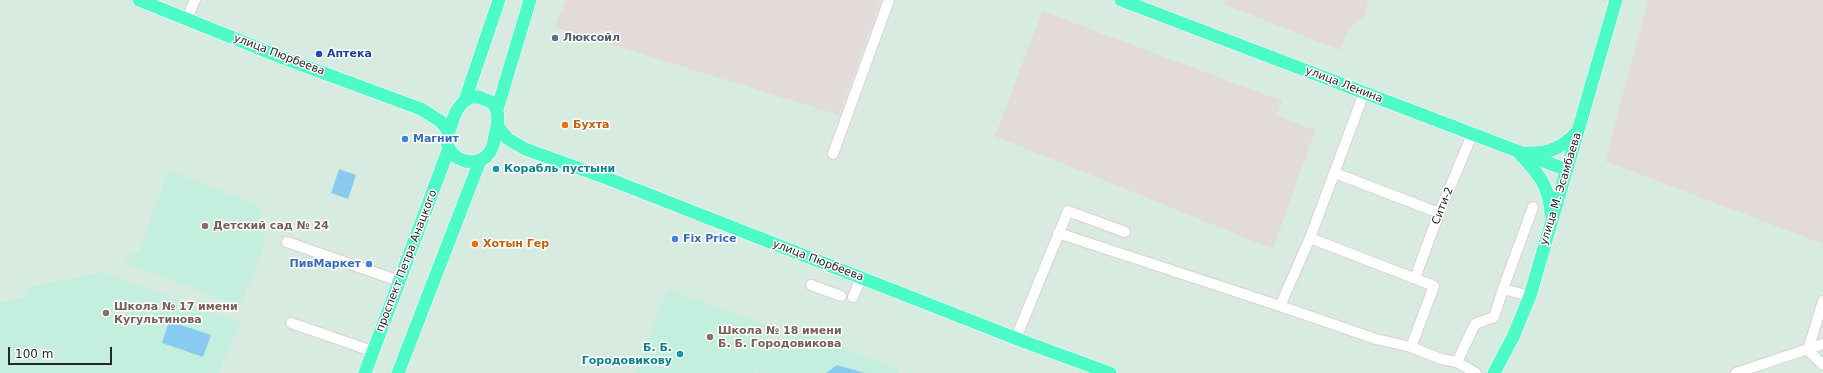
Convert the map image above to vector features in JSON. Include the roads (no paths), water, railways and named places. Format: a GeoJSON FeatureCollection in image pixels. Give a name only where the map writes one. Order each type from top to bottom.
{"type":"FeatureCollection","features":[{"type":"Feature","properties":{"kind":"main road","name":"улица Пюрбеева"},"geometry":{"type":"LineString","coordinates":[[139,0],[187,18],[283,58],[421,108]]}},
{"type":"Feature","properties":{"kind":"main road"},"geometry":{"type":"LineString","coordinates":[[480,161],[464,162],[457,159],[449,148],[447,139],[499,0]]}},
{"type":"Feature","properties":{"kind":"main road"},"geometry":{"type":"LineString","coordinates":[[398,373],[480,161],[491,150],[497,126],[497,110],[530,0]]}},
{"type":"Feature","properties":{"kind":"main road","name":"улица Ленина"},"geometry":{"type":"LineString","coordinates":[[1121,0],[1567,170]]}},
{"type":"Feature","properties":{"kind":"main road","name":"улица М. Эсамбаева"},"geometry":{"type":"LineString","coordinates":[[1494,373],[1513,337],[1530,296],[1616,0]]}},
{"type":"Feature","properties":{"kind":"main road"},"geometry":{"type":"LineString","coordinates":[[421,108],[443,111],[479,97],[487,99],[493,103],[497,110]]}},
{"type":"Feature","properties":{"kind":"main road"},"geometry":{"type":"LineString","coordinates":[[421,108],[440,121],[449,132]]}},
{"type":"Feature","properties":{"kind":"main road"},"geometry":{"type":"LineString","coordinates":[[497,126],[508,139],[525,149]]}},
{"type":"Feature","properties":{"kind":"main road"},"geometry":{"type":"LineString","coordinates":[[1517,152],[1536,153],[1556,150],[1565,144],[1579,130]]}},
{"type":"Feature","properties":{"kind":"main road"},"geometry":{"type":"LineString","coordinates":[[491,150],[504,147],[525,149]]}},
{"type":"Feature","properties":{"kind":"main road","name":"проспект Петра Анацкого"},"geometry":{"type":"LineString","coordinates":[[364,373],[449,148]]}},
{"type":"Feature","properties":{"kind":"main road","name":"улица Пюрбеева"},"geometry":{"type":"LineString","coordinates":[[525,149],[609,179],[861,278],[1110,373]]}},
{"type":"Feature","properties":{"kind":"main road"},"geometry":{"type":"LineString","coordinates":[[1517,152],[1538,174],[1545,184],[1549,194],[1552,221]]}},
{"type":"Feature","properties":{"kind":"street"},"geometry":{"type":"LineString","coordinates":[[187,18],[195,0]]}},
{"type":"Feature","properties":{"kind":"street"},"geometry":{"type":"LineString","coordinates":[[833,154],[889,0]]}},
{"type":"Feature","properties":{"kind":"street"},"geometry":{"type":"LineString","coordinates":[[1280,306],[1310,238],[1364,93]]}},
{"type":"Feature","properties":{"kind":"street","name":"Сити-2"},"geometry":{"type":"LineString","coordinates":[[1415,278],[1472,135]]}},
{"type":"Feature","properties":{"kind":"street"},"geometry":{"type":"LineString","coordinates":[[1335,173],[1440,213]]}},
{"type":"Feature","properties":{"kind":"street"},"geometry":{"type":"LineString","coordinates":[[1457,362],[1475,324],[1494,317],[1533,207]]}},
{"type":"Feature","properties":{"kind":"street"},"geometry":{"type":"LineString","coordinates":[[1016,338],[1068,211],[1125,232]]}},
{"type":"Feature","properties":{"kind":"street"},"geometry":{"type":"LineString","coordinates":[[1058,233],[1376,338],[1411,347],[1441,359],[1457,362],[1476,373]]}},
{"type":"Feature","properties":{"kind":"street"},"geometry":{"type":"LineString","coordinates":[[1310,238],[1434,286],[1411,347]]}},
{"type":"Feature","properties":{"kind":"street"},"geometry":{"type":"LineString","coordinates":[[287,242],[399,281]]}},
{"type":"Feature","properties":{"kind":"street"},"geometry":{"type":"LineString","coordinates":[[853,297],[861,278]]}},
{"type":"Feature","properties":{"kind":"street"},"geometry":{"type":"LineString","coordinates":[[811,285],[840,296]]}},
{"type":"Feature","properties":{"kind":"street"},"geometry":{"type":"LineString","coordinates":[[1503,289],[1530,296]]}},
{"type":"Feature","properties":{"kind":"street"},"geometry":{"type":"LineString","coordinates":[[1808,350],[1823,301]]}},
{"type":"Feature","properties":{"kind":"street"},"geometry":{"type":"LineString","coordinates":[[291,323],[372,351]]}},
{"type":"Feature","properties":{"kind":"street"},"geometry":{"type":"LineString","coordinates":[[1736,373],[1823,344]]}},
{"type":"Feature","properties":{"kind":"street"},"geometry":{"type":"LineString","coordinates":[[1808,350],[1823,365]]}},
{"type":"Feature","properties":{"kind":"place","name":"Люксойл"},"geometry":{"type":"Point","coordinates":[555,38]}},
{"type":"Feature","properties":{"kind":"place","name":"Аптека"},"geometry":{"type":"Point","coordinates":[319,54]}},
{"type":"Feature","properties":{"kind":"place","name":"Бухта"},"geometry":{"type":"Point","coordinates":[565,125]}},
{"type":"Feature","properties":{"kind":"place","name":"Магнит"},"geometry":{"type":"Point","coordinates":[405,139]}},
{"type":"Feature","properties":{"kind":"place","name":"Корабль пустыни"},"geometry":{"type":"Point","coordinates":[496,169]}},
{"type":"Feature","properties":{"kind":"place","name":"Детский сад № 24"},"geometry":{"type":"Point","coordinates":[205,226]}},
{"type":"Feature","properties":{"kind":"place","name":"Fix Price"},"geometry":{"type":"Point","coordinates":[675,239]}},
{"type":"Feature","properties":{"kind":"place","name":"Хотын Гер"},"geometry":{"type":"Point","coordinates":[475,244]}},
{"type":"Feature","properties":{"kind":"place","name":"ПивМаркет"},"geometry":{"type":"Point","coordinates":[369,264]}},
{"type":"Feature","properties":{"kind":"place","name":"Школа № 17 имени Кугультинова"},"geometry":{"type":"Point","coordinates":[106,313]}},
{"type":"Feature","properties":{"kind":"place","name":"Школа № 18 имени Б. Б. Городовикова"},"geometry":{"type":"Point","coordinates":[710,337]}},
{"type":"Feature","properties":{"kind":"place","name":"Б. Б. Городовикову"},"geometry":{"type":"Point","coordinates":[680,354]}}]}
